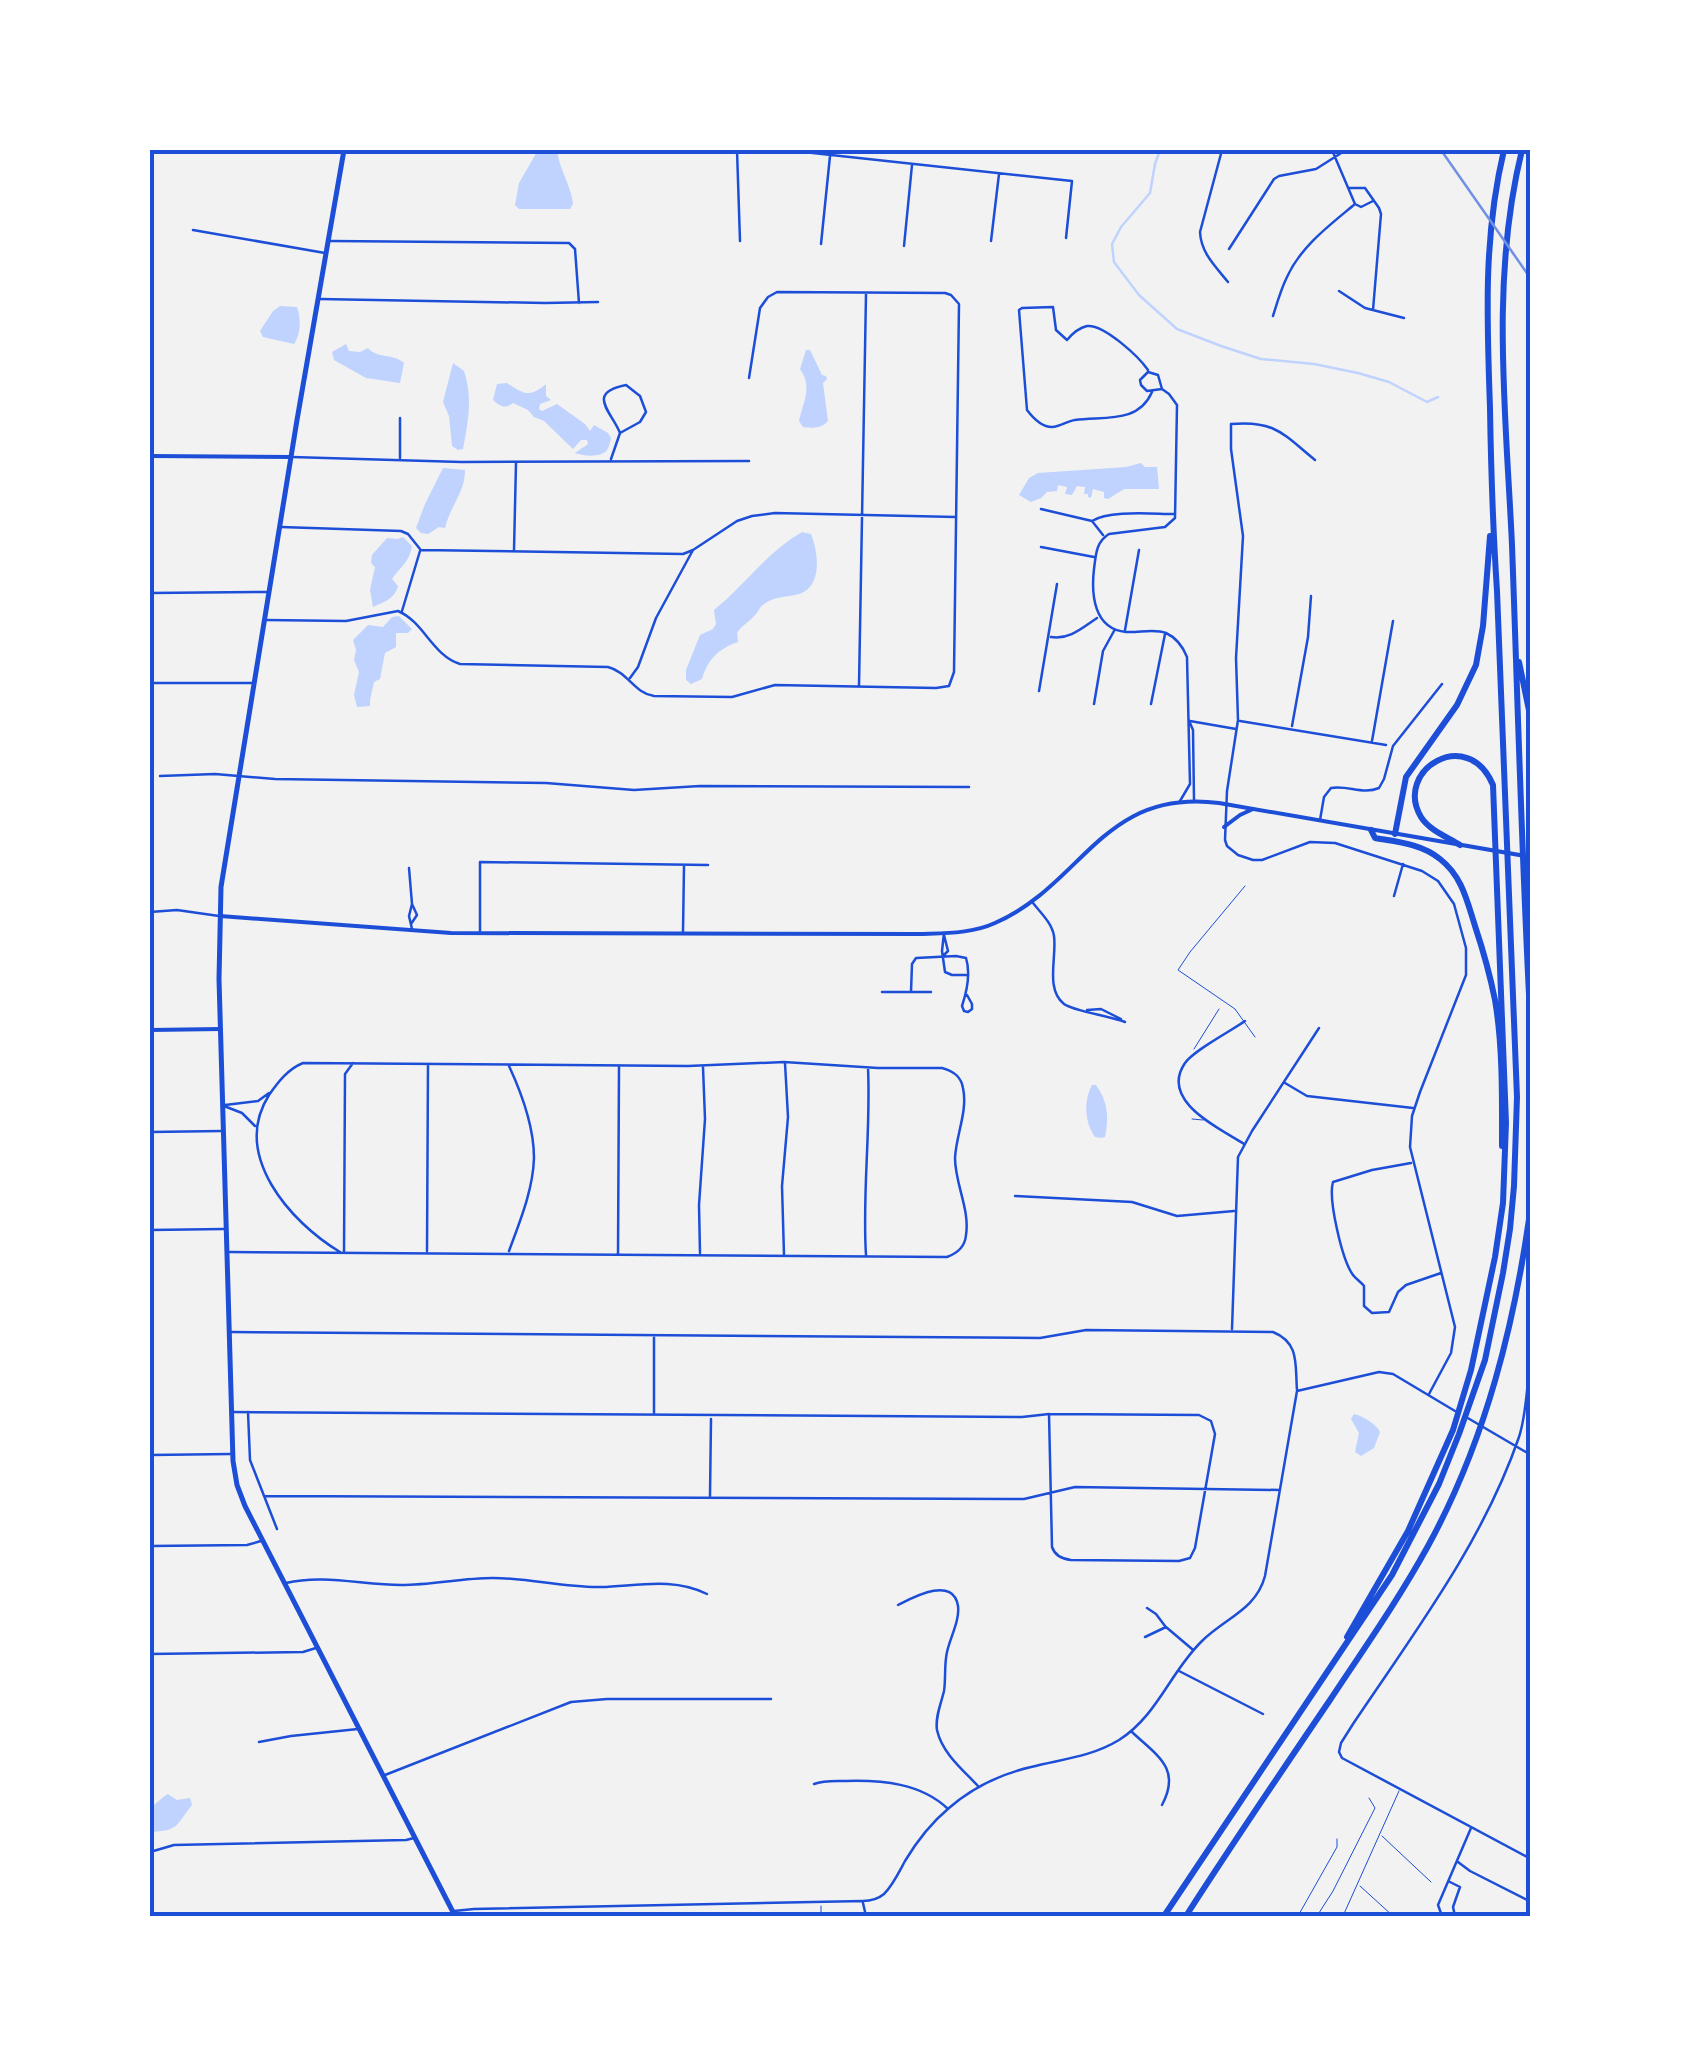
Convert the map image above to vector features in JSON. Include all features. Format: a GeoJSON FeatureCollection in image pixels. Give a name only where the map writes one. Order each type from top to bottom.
{"type":"FeatureCollection","features":[{"type":"Feature","properties":{"kind":"highway"},"geometry":{"type":"LineString","coordinates":[[1456,1432],[1484,1360],[1506,1258],[1514,1186],[1517,1096],[1486,315],[1488,256],[1504,150]]}},
{"type":"Feature","properties":{"kind":"highway"},"geometry":{"type":"LineString","coordinates":[[1522,150],[1509,216],[1504,272],[1506,450],[1531,1033]]}},
{"type":"Feature","properties":{"kind":"highway"},"geometry":{"type":"LineString","coordinates":[[1395,834],[1406,777],[1457,705],[1476,665],[1484,626],[1492,515]]}},
{"type":"Feature","properties":{"kind":"highway"},"geometry":{"type":"LineString","coordinates":[[1516,644],[1531,720]]}},
{"type":"Feature","properties":{"kind":"highway"},"geometry":{"type":"LineString","coordinates":[[1164,1916],[1392,1575],[1439,1484],[1456,1432],[1484,1316],[1500,1222],[1506,1123],[1495,799],[1488,773],[1474,760],[1458,756],[1438,759],[1428,766],[1418,781],[1416,802],[1430,826],[1460,844]]}},
{"type":"Feature","properties":{"kind":"highway"},"geometry":{"type":"LineString","coordinates":[[1371,830],[1375,838],[1412,845],[1436,856],[1450,868],[1464,891],[1489,972],[1498,1022],[1500,1222]]}},
{"type":"Feature","properties":{"kind":"highway"},"geometry":{"type":"LineString","coordinates":[[1186,1916],[1408,1580],[1442,1516],[1474,1445],[1505,1348],[1531,1205]]}},
{"type":"Feature","properties":{"kind":"main road"},"geometry":{"type":"LineString","coordinates":[[344,150],[222,874],[219,980],[232,1454],[240,1495],[454,1914]]}},
{"type":"Feature","properties":{"kind":"main road"},"geometry":{"type":"LineString","coordinates":[[150,458],[291,457]]}},
{"type":"Feature","properties":{"kind":"main road"},"geometry":{"type":"LineString","coordinates":[[220,916],[480,933],[944,933],[986,926],[1019,910],[1118,824],[1146,809],[1194,800],[1531,858]]}},
{"type":"Feature","properties":{"kind":"main road"},"geometry":{"type":"LineString","coordinates":[[1224,827],[1252,809]]}},
{"type":"Feature","properties":{"kind":"main road"},"geometry":{"type":"LineString","coordinates":[[150,1030],[221,1029]]}},
{"type":"Feature","properties":{"kind":"street"},"geometry":{"type":"LineString","coordinates":[[737,150],[740,242]]}},
{"type":"Feature","properties":{"kind":"street"},"geometry":{"type":"LineString","coordinates":[[784,150],[1072,182],[1066,238]]}},
{"type":"Feature","properties":{"kind":"street"},"geometry":{"type":"LineString","coordinates":[[1222,150],[1200,242],[1228,282]]}},
{"type":"Feature","properties":{"kind":"street"},"geometry":{"type":"LineString","coordinates":[[1332,150],[1355,204],[1361,207],[1374,200]]}},
{"type":"Feature","properties":{"kind":"street"},"geometry":{"type":"LineString","coordinates":[[1229,249],[1274,179],[1316,169],[1346,150]]}},
{"type":"Feature","properties":{"kind":"street"},"geometry":{"type":"LineString","coordinates":[[821,244],[830,155]]}},
{"type":"Feature","properties":{"kind":"street"},"geometry":{"type":"LineString","coordinates":[[904,246],[912,164]]}},
{"type":"Feature","properties":{"kind":"street"},"geometry":{"type":"LineString","coordinates":[[992,241],[999,172]]}},
{"type":"Feature","properties":{"kind":"street"},"geometry":{"type":"LineString","coordinates":[[1348,188],[1365,188],[1379,208],[1373,310]]}},
{"type":"Feature","properties":{"kind":"street"},"geometry":{"type":"LineString","coordinates":[[150,458],[152,192]]}},
{"type":"Feature","properties":{"kind":"street"},"geometry":{"type":"LineString","coordinates":[[1273,316],[1286,278],[1298,260],[1313,240],[1355,204]]}},
{"type":"Feature","properties":{"kind":"street"},"geometry":{"type":"LineString","coordinates":[[193,230],[326,253]]}},
{"type":"Feature","properties":{"kind":"street"},"geometry":{"type":"LineString","coordinates":[[328,240],[569,243],[574,249],[579,303]]}},
{"type":"Feature","properties":{"kind":"street"},"geometry":{"type":"LineString","coordinates":[[264,620],[346,620],[402,612],[439,651],[460,664],[608,666],[621,671],[638,690],[654,696],[732,697],[775,685],[944,688],[952,683],[960,307],[956,300],[945,293],[781,291],[770,295],[760,308],[749,378]]}},
{"type":"Feature","properties":{"kind":"street"},"geometry":{"type":"LineString","coordinates":[[1340,291],[1365,308],[1404,318]]}},
{"type":"Feature","properties":{"kind":"street"},"geometry":{"type":"LineString","coordinates":[[859,687],[866,292]]}},
{"type":"Feature","properties":{"kind":"street"},"geometry":{"type":"LineString","coordinates":[[318,299],[598,302]]}},
{"type":"Feature","properties":{"kind":"street"},"geometry":{"type":"LineString","coordinates":[[1148,372],[1126,348],[1094,326],[1078,330],[1066,340],[1056,330],[1053,307],[1022,308],[1018,312],[1026,410],[1037,421],[1052,427],[1068,421],[1131,414],[1152,392],[1162,388]]}},
{"type":"Feature","properties":{"kind":"street"},"geometry":{"type":"LineString","coordinates":[[1148,372],[1158,376],[1162,388],[1177,405],[1175,514],[1165,527],[1104,536],[1099,542],[1093,585],[1095,607],[1115,630],[1166,633],[1181,645],[1187,657],[1190,784],[1180,801]]}},
{"type":"Feature","properties":{"kind":"street"},"geometry":{"type":"LineString","coordinates":[[1148,372],[1140,380],[1152,392]]}},
{"type":"Feature","properties":{"kind":"street"},"geometry":{"type":"LineString","coordinates":[[610,461],[620,433],[640,422],[646,412],[640,396],[626,386],[610,390],[603,404],[620,433]]}},
{"type":"Feature","properties":{"kind":"street"},"geometry":{"type":"LineString","coordinates":[[400,418],[400,460]]}},
{"type":"Feature","properties":{"kind":"street"},"geometry":{"type":"LineString","coordinates":[[1315,460],[1267,424],[1231,424],[1244,536],[1236,658],[1238,720],[1224,840],[1244,858],[1262,860],[1300,845],[1320,842],[1403,864],[1431,876],[1450,896],[1459,917],[1467,956],[1464,984],[1414,1108],[1410,1129],[1412,1163],[1454,1317],[1455,1338],[1444,1370],[1428,1395]]}},
{"type":"Feature","properties":{"kind":"street"},"geometry":{"type":"LineString","coordinates":[[291,457],[444,462],[750,461]]}},
{"type":"Feature","properties":{"kind":"street"},"geometry":{"type":"LineString","coordinates":[[514,552],[516,461]]}},
{"type":"Feature","properties":{"kind":"street"},"geometry":{"type":"LineString","coordinates":[[1041,509],[1092,521],[1104,536]]}},
{"type":"Feature","properties":{"kind":"street"},"geometry":{"type":"LineString","coordinates":[[420,550],[682,554],[738,521],[763,514],[956,517]]}},
{"type":"Feature","properties":{"kind":"street"},"geometry":{"type":"LineString","coordinates":[[1092,521],[1112,515],[1175,514]]}},
{"type":"Feature","properties":{"kind":"street"},"geometry":{"type":"LineString","coordinates":[[280,527],[401,530],[420,550]]}},
{"type":"Feature","properties":{"kind":"street"},"geometry":{"type":"LineString","coordinates":[[1042,546],[1096,557]]}},
{"type":"Feature","properties":{"kind":"street"},"geometry":{"type":"LineString","coordinates":[[402,612],[420,550]]}},
{"type":"Feature","properties":{"kind":"street"},"geometry":{"type":"LineString","coordinates":[[629,679],[693,550]]}},
{"type":"Feature","properties":{"kind":"street"},"geometry":{"type":"LineString","coordinates":[[1124,632],[1140,550]]}},
{"type":"Feature","properties":{"kind":"street"},"geometry":{"type":"LineString","coordinates":[[1039,691],[1057,584]]}},
{"type":"Feature","properties":{"kind":"street"},"geometry":{"type":"LineString","coordinates":[[150,592],[268,592]]}},
{"type":"Feature","properties":{"kind":"street"},"geometry":{"type":"LineString","coordinates":[[1292,728],[1308,638],[1311,596]]}},
{"type":"Feature","properties":{"kind":"street"},"geometry":{"type":"LineString","coordinates":[[1049,636],[1062,638],[1074,634],[1100,616]]}},
{"type":"Feature","properties":{"kind":"street"},"geometry":{"type":"LineString","coordinates":[[1372,742],[1394,620]]}},
{"type":"Feature","properties":{"kind":"street"},"geometry":{"type":"LineString","coordinates":[[1094,704],[1104,651],[1115,630]]}},
{"type":"Feature","properties":{"kind":"street"},"geometry":{"type":"LineString","coordinates":[[1151,704],[1166,633]]}},
{"type":"Feature","properties":{"kind":"street"},"geometry":{"type":"LineString","coordinates":[[150,683],[254,682]]}},
{"type":"Feature","properties":{"kind":"street"},"geometry":{"type":"LineString","coordinates":[[1320,822],[1324,797],[1331,788],[1362,792],[1379,788],[1393,746],[1442,684]]}},
{"type":"Feature","properties":{"kind":"street"},"geometry":{"type":"LineString","coordinates":[[1238,720],[1386,745]]}},
{"type":"Feature","properties":{"kind":"street"},"geometry":{"type":"LineString","coordinates":[[1188,721],[1237,730]]}},
{"type":"Feature","properties":{"kind":"street"},"geometry":{"type":"LineString","coordinates":[[1188,721],[1194,730],[1194,800]]}},
{"type":"Feature","properties":{"kind":"street"},"geometry":{"type":"LineString","coordinates":[[160,776],[546,783],[634,790],[700,786],[968,787]]}},
{"type":"Feature","properties":{"kind":"street"},"geometry":{"type":"LineString","coordinates":[[480,933],[480,862],[708,865]]}},
{"type":"Feature","properties":{"kind":"street"},"geometry":{"type":"LineString","coordinates":[[683,932],[684,864]]}},
{"type":"Feature","properties":{"kind":"street"},"geometry":{"type":"LineString","coordinates":[[1394,896],[1403,864]]}},
{"type":"Feature","properties":{"kind":"street"},"geometry":{"type":"LineString","coordinates":[[408,868],[417,915],[412,924]]}},
{"type":"Feature","properties":{"kind":"street"},"geometry":{"type":"LineString","coordinates":[[1032,902],[1053,930],[1056,994],[1073,1009],[1101,1009],[1124,1022],[1086,1010]]}},
{"type":"Feature","properties":{"kind":"street"},"geometry":{"type":"LineString","coordinates":[[412,904],[412,931]]}},
{"type":"Feature","properties":{"kind":"street"},"geometry":{"type":"LineString","coordinates":[[150,912],[177,910],[220,916]]}},
{"type":"Feature","properties":{"kind":"street"},"geometry":{"type":"LineString","coordinates":[[944,933],[943,967],[947,974],[968,975]]}},
{"type":"Feature","properties":{"kind":"street"},"geometry":{"type":"LineString","coordinates":[[911,992],[912,964],[916,958],[962,956],[966,958],[967,995]]}},
{"type":"Feature","properties":{"kind":"street"},"geometry":{"type":"LineString","coordinates":[[882,992],[931,992]]}},
{"type":"Feature","properties":{"kind":"street"},"geometry":{"type":"LineString","coordinates":[[1244,1144],[1186,1104],[1180,1080],[1185,1063],[1245,1022]]}},
{"type":"Feature","properties":{"kind":"street"},"geometry":{"type":"LineString","coordinates":[[1232,1331],[1236,1165],[1244,1144],[1319,1028]]}},
{"type":"Feature","properties":{"kind":"street"},"geometry":{"type":"LineString","coordinates":[[223,1105],[258,1101],[298,1064],[334,1062],[619,1066],[784,1062],[942,1068],[957,1075],[964,1087],[956,1168],[967,1234],[960,1250],[947,1256],[226,1252]]}},
{"type":"Feature","properties":{"kind":"street"},"geometry":{"type":"LineString","coordinates":[[334,1062],[344,1074]]}},
{"type":"Feature","properties":{"kind":"street"},"geometry":{"type":"LineString","coordinates":[[342,1252],[344,1074],[354,1062]]}},
{"type":"Feature","properties":{"kind":"street"},"geometry":{"type":"LineString","coordinates":[[784,1062],[788,1117],[782,1186],[784,1255]]}},
{"type":"Feature","properties":{"kind":"street"},"geometry":{"type":"LineString","coordinates":[[427,1253],[428,1063]]}},
{"type":"Feature","properties":{"kind":"street"},"geometry":{"type":"LineString","coordinates":[[508,1253],[526,1203],[534,1159],[527,1115],[509,1064]]}},
{"type":"Feature","properties":{"kind":"street"},"geometry":{"type":"LineString","coordinates":[[618,1254],[619,1066]]}},
{"type":"Feature","properties":{"kind":"street"},"geometry":{"type":"LineString","coordinates":[[700,1255],[705,1119],[702,1066]]}},
{"type":"Feature","properties":{"kind":"street"},"geometry":{"type":"LineString","coordinates":[[866,1256],[868,1067]]}},
{"type":"Feature","properties":{"kind":"street"},"geometry":{"type":"LineString","coordinates":[[1284,1082],[1308,1096],[1414,1108]]}},
{"type":"Feature","properties":{"kind":"street"},"geometry":{"type":"LineString","coordinates":[[270,1092],[257,1128],[262,1167],[276,1191],[316,1238],[342,1252]]}},
{"type":"Feature","properties":{"kind":"street"},"geometry":{"type":"LineString","coordinates":[[223,1105],[242,1113],[257,1128]]}},
{"type":"Feature","properties":{"kind":"street"},"geometry":{"type":"LineString","coordinates":[[150,1132],[224,1131]]}},
{"type":"Feature","properties":{"kind":"street"},"geometry":{"type":"LineString","coordinates":[[1412,1163],[1332,1182],[1336,1226],[1352,1273],[1364,1286],[1364,1306],[1372,1314],[1389,1312],[1398,1292],[1406,1285],[1442,1272]]}},
{"type":"Feature","properties":{"kind":"street"},"geometry":{"type":"LineString","coordinates":[[1014,1196],[1132,1202],[1177,1216],[1236,1210]]}},
{"type":"Feature","properties":{"kind":"street"},"geometry":{"type":"LineString","coordinates":[[150,1230],[226,1229]]}},
{"type":"Feature","properties":{"kind":"street"},"geometry":{"type":"LineString","coordinates":[[229,1332],[1040,1338],[1086,1330],[1232,1331],[1273,1332],[1288,1340],[1294,1351],[1297,1392],[1266,1576],[1260,1591],[1252,1603],[1193,1650],[1158,1704],[1131,1731],[1104,1748],[1030,1767],[979,1787],[948,1809],[922,1835],[876,1899],[474,1908],[454,1914]]}},
{"type":"Feature","properties":{"kind":"street"},"geometry":{"type":"LineString","coordinates":[[654,1335],[654,1415]]}},
{"type":"Feature","properties":{"kind":"street"},"geometry":{"type":"LineString","coordinates":[[1531,1361],[1524,1420],[1516,1447],[1470,1545],[1339,1748],[1342,1758],[1531,1858]]}},
{"type":"Feature","properties":{"kind":"street"},"geometry":{"type":"LineString","coordinates":[[1297,1392],[1379,1372],[1393,1374],[1531,1455]]}},
{"type":"Feature","properties":{"kind":"street"},"geometry":{"type":"LineString","coordinates":[[232,1412],[1022,1417],[1049,1414],[1199,1415],[1214,1425],[1215,1434],[1190,1558],[1180,1562],[1064,1560],[1056,1554],[1052,1547],[1049,1414]]}},
{"type":"Feature","properties":{"kind":"street"},"geometry":{"type":"LineString","coordinates":[[248,1412],[250,1460],[277,1529]]}},
{"type":"Feature","properties":{"kind":"street"},"geometry":{"type":"LineString","coordinates":[[710,1498],[712,1416]]}},
{"type":"Feature","properties":{"kind":"street"},"geometry":{"type":"LineString","coordinates":[[150,1455],[232,1454]]}},
{"type":"Feature","properties":{"kind":"street"},"geometry":{"type":"LineString","coordinates":[[264,1496],[1006,1500],[1075,1487],[1280,1490]]}},
{"type":"Feature","properties":{"kind":"street"},"geometry":{"type":"LineString","coordinates":[[150,1546],[248,1545],[262,1540]]}},
{"type":"Feature","properties":{"kind":"street"},"geometry":{"type":"LineString","coordinates":[[284,1584],[297,1580],[338,1580],[410,1585],[493,1578],[584,1587],[671,1584],[707,1594]]}},
{"type":"Feature","properties":{"kind":"street"},"geometry":{"type":"LineString","coordinates":[[898,1605],[937,1590],[949,1593],[956,1601],[958,1610],[946,1655],[937,1728],[947,1751],[979,1787]]}},
{"type":"Feature","properties":{"kind":"street"},"geometry":{"type":"LineString","coordinates":[[1147,1608],[1193,1650]]}},
{"type":"Feature","properties":{"kind":"street"},"geometry":{"type":"LineString","coordinates":[[1145,1637],[1166,1627]]}},
{"type":"Feature","properties":{"kind":"street"},"geometry":{"type":"LineString","coordinates":[[150,1654],[302,1652],[317,1648]]}},
{"type":"Feature","properties":{"kind":"street"},"geometry":{"type":"LineString","coordinates":[[1178,1670],[1263,1714]]}},
{"type":"Feature","properties":{"kind":"street"},"geometry":{"type":"LineString","coordinates":[[384,1775],[571,1702],[771,1699]]}},
{"type":"Feature","properties":{"kind":"street"},"geometry":{"type":"LineString","coordinates":[[259,1742],[360,1729]]}},
{"type":"Feature","properties":{"kind":"street"},"geometry":{"type":"LineString","coordinates":[[1131,1731],[1168,1771],[1169,1789],[1162,1805]]}},
{"type":"Feature","properties":{"kind":"street"},"geometry":{"type":"LineString","coordinates":[[814,1784],[885,1781],[935,1798],[948,1809]]}},
{"type":"Feature","properties":{"kind":"street"},"geometry":{"type":"LineString","coordinates":[[1442,1916],[1438,1905],[1472,1827]]}},
{"type":"Feature","properties":{"kind":"street"},"geometry":{"type":"LineString","coordinates":[[150,1852],[174,1844],[415,1838]]}},
{"type":"Feature","properties":{"kind":"street"},"geometry":{"type":"LineString","coordinates":[[1458,1862],[1531,1902]]}},
{"type":"Feature","properties":{"kind":"street"},"geometry":{"type":"LineString","coordinates":[[1449,1881],[1460,1887],[1454,1916]]}},
{"type":"Feature","properties":{"kind":"street"},"geometry":{"type":"LineString","coordinates":[[863,1902],[866,1916]]}},
{"type":"Feature","properties":{"kind":"lane"},"geometry":{"type":"LineString","coordinates":[[1245,886],[1178,970],[1225,1001],[1255,1038]]}},
{"type":"Feature","properties":{"kind":"lane"},"geometry":{"type":"LineString","coordinates":[[1197,1054],[1194,1048],[1219,1010]]}},
{"type":"Feature","properties":{"kind":"lane"},"geometry":{"type":"LineString","coordinates":[[1170,1080],[1180,1080]]}},
{"type":"Feature","properties":{"kind":"lane"},"geometry":{"type":"LineString","coordinates":[[1192,1119],[1207,1120]]}},
{"type":"Feature","properties":{"kind":"lane"},"geometry":{"type":"LineString","coordinates":[[1343,1916],[1400,1789]]}},
{"type":"Feature","properties":{"kind":"lane"},"geometry":{"type":"LineString","coordinates":[[1317,1916],[1375,1808],[1369,1798]]}},
{"type":"Feature","properties":{"kind":"lane"},"geometry":{"type":"LineString","coordinates":[[1380,1833],[1431,1882]]}},
{"type":"Feature","properties":{"kind":"lane"},"geometry":{"type":"LineString","coordinates":[[1298,1916],[1337,1847],[1337,1839]]}},
{"type":"Feature","properties":{"kind":"lane"},"geometry":{"type":"LineString","coordinates":[[1358,1884],[1393,1916]]}},
{"type":"Feature","properties":{"kind":"lane"},"geometry":{"type":"LineString","coordinates":[[821,1902],[821,1916]]}},
{"type":"Feature","properties":{"kind":"water"},"geometry":{"type":"Polygon","coordinates":[[[538,150],[557,150],[572,197],[570,209],[519,209],[515,205],[519,183],[538,150]]]}},
{"type":"Feature","properties":{"kind":"water"},"geometry":{"type":"Polygon","coordinates":[[[280,306],[297,307],[300,326],[294,344],[263,337],[260,331],[280,306]]]}},
{"type":"Feature","properties":{"kind":"water"},"geometry":{"type":"Polygon","coordinates":[[[346,344],[349,351],[368,348],[404,363],[400,383],[366,378],[334,360],[332,352],[346,344]]]}},
{"type":"Feature","properties":{"kind":"water"},"geometry":{"type":"Polygon","coordinates":[[[806,350],[810,350],[827,379],[823,383],[828,421],[817,427],[803,427],[799,421],[806,395],[800,369],[806,350]]]}},
{"type":"Feature","properties":{"kind":"water"},"geometry":{"type":"Polygon","coordinates":[[[453,363],[464,371],[469,400],[463,449],[458,450],[452,446],[449,416],[443,402],[453,363]]]}},
{"type":"Feature","properties":{"kind":"water"},"geometry":{"type":"Polygon","coordinates":[[[507,383],[527,393],[546,384],[546,396],[551,400],[540,404],[539,409],[557,404],[590,431],[594,425],[608,433],[611,438],[607,450],[596,455],[575,453],[588,444],[587,440],[581,440],[573,449],[528,410],[513,403],[505,407],[498,404],[493,400],[497,384],[507,383]]]}},
{"type":"Feature","properties":{"kind":"water"},"geometry":{"type":"Polygon","coordinates":[[[1141,463],[1157,467],[1159,489],[1124,489],[1108,499],[1104,492],[1093,489],[1091,498],[1088,497],[1085,487],[1077,486],[1072,495],[1065,494],[1067,487],[1058,485],[1057,491],[1031,502],[1019,495],[1029,478],[1038,473],[1141,463]]]}},
{"type":"Feature","properties":{"kind":"water"},"geometry":{"type":"Polygon","coordinates":[[[443,468],[465,470],[463,486],[445,528],[421,533],[416,528],[443,468]]]}},
{"type":"Feature","properties":{"kind":"water"},"geometry":{"type":"Polygon","coordinates":[[[802,532],[811,534],[816,551],[816,570],[810,586],[804,592],[762,605],[737,633],[738,642],[715,656],[702,679],[691,684],[686,680],[686,670],[700,635],[716,624],[714,610],[777,550],[802,532]]]}},
{"type":"Feature","properties":{"kind":"water"},"geometry":{"type":"Polygon","coordinates":[[[403,537],[412,546],[392,579],[397,590],[373,607],[372,555],[387,538],[403,537]]]}},
{"type":"Feature","properties":{"kind":"water"},"geometry":{"type":"Polygon","coordinates":[[[399,616],[412,629],[396,633],[396,647],[385,653],[370,706],[357,707],[354,695],[359,672],[353,640],[368,625],[383,627],[392,617],[399,616]]]}},
{"type":"Feature","properties":{"kind":"water"},"geometry":{"type":"Polygon","coordinates":[[[1092,1085],[1100,1091],[1106,1110],[1105,1137],[1101,1138],[1095,1137],[1087,1119],[1087,1098],[1092,1085]]]}},
{"type":"Feature","properties":{"kind":"water"},"geometry":{"type":"Polygon","coordinates":[[[1354,1414],[1380,1432],[1374,1448],[1361,1456],[1355,1452],[1359,1433],[1351,1419],[1354,1414]]]}},
{"type":"Feature","properties":{"kind":"water"},"geometry":{"type":"Polygon","coordinates":[[[168,1794],[177,1800],[190,1798],[192,1805],[172,1828],[150,1832],[150,1807],[168,1794]]]}},
{"type":"Feature","properties":{"kind":"waterway"},"geometry":{"type":"LineString","coordinates":[[1160,150],[1150,193],[1112,244],[1114,262],[1139,295],[1177,329],[1261,359],[1358,373],[1389,382],[1427,402],[1438,397]]}},
{"type":"Feature","properties":{"kind":"railway"},"geometry":{"type":"LineString","coordinates":[[1441,150],[1531,279]]}}]}
